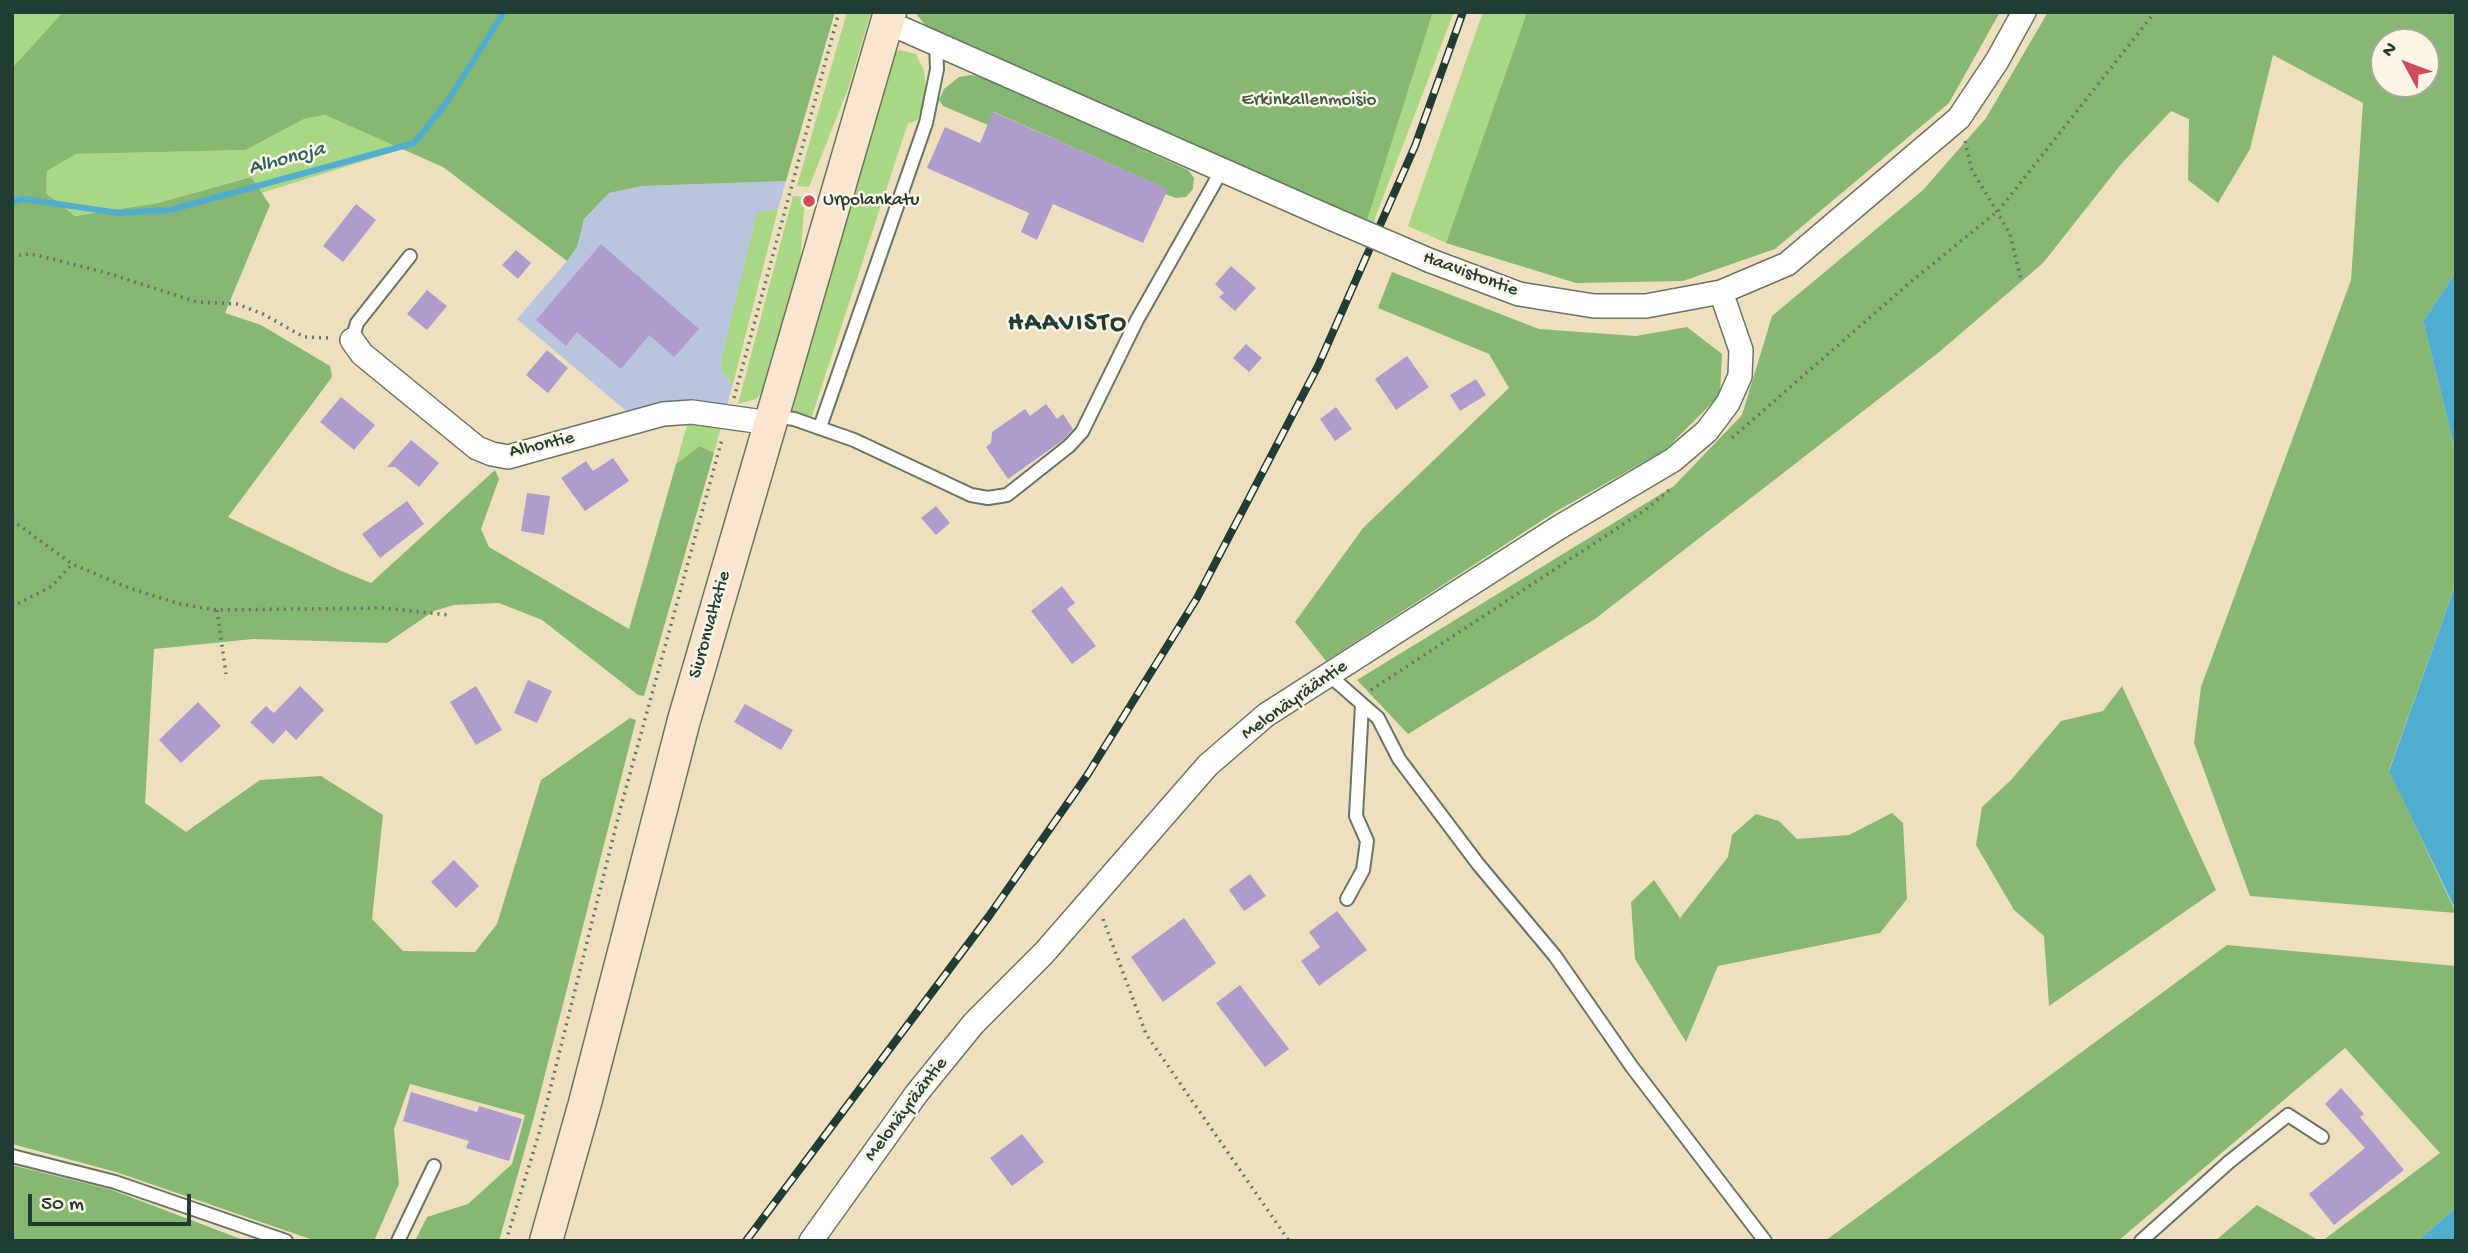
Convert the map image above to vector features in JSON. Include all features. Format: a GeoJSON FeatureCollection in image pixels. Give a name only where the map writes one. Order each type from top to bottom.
{"type":"FeatureCollection","features":[{"type":"Feature","properties":{"kind":"street","name":"Haavistontie"},"geometry":{"type":"LineString","coordinates":[[888,17],[936,43],[1431,261],[1519,294],[1594,306],[1646,306],[1721,292],[1787,264],[1959,118],[1997,61],[2024,12]]}},
{"type":"Feature","properties":{"kind":"street","name":"Siuronvaltatie"},"geometry":{"type":"LineString","coordinates":[[546,1241],[589,1090],[684,720],[888,17]]}},
{"type":"Feature","properties":{"kind":"street","name":"Melonäyrääntie"},"geometry":{"type":"LineString","coordinates":[[811,1241],[916,1093],[974,1023],[1044,953],[1208,765],[1266,715],[1392,637],[1558,528],[1673,460],[1707,431],[1728,403],[1740,376],[1741,350],[1721,292]]}},
{"type":"Feature","properties":{"kind":"street","name":"Alhontie"},"geometry":{"type":"LineString","coordinates":[[352,340],[356,348],[477,448],[492,454],[508,457],[663,414],[692,411],[729,417],[771,419]]}},
{"type":"Feature","properties":{"kind":"lane"},"geometry":{"type":"LineString","coordinates":[[820,427],[926,123],[937,69],[936,43]]}},
{"type":"Feature","properties":{"kind":"lane"},"geometry":{"type":"LineString","coordinates":[[771,419],[820,427],[971,495],[988,498],[1007,495],[1069,446],[1082,432],[1137,320],[1223,168]]}},
{"type":"Feature","properties":{"kind":"lane"},"geometry":{"type":"LineString","coordinates":[[352,340],[357,323],[410,256]]}},
{"type":"Feature","properties":{"kind":"lane"},"geometry":{"type":"LineString","coordinates":[[1329,675],[1378,718],[1399,759],[1478,864],[1555,956],[1632,1067],[1765,1241]]}},
{"type":"Feature","properties":{"kind":"lane"},"geometry":{"type":"LineString","coordinates":[[1347,899],[1363,870],[1367,841],[1356,816],[1359,702]]}},
{"type":"Feature","properties":{"kind":"lane"},"geometry":{"type":"LineString","coordinates":[[2141,1241],[2229,1162],[2288,1115],[2322,1137]]}},
{"type":"Feature","properties":{"kind":"lane"},"geometry":{"type":"LineString","coordinates":[[12,1156],[115,1182],[286,1241]]}},
{"type":"Feature","properties":{"kind":"lane"},"geometry":{"type":"LineString","coordinates":[[398,1241],[434,1166]]}},
{"type":"Feature","properties":{"kind":"path"},"geometry":{"type":"LineString","coordinates":[[506,1241],[540,1130],[620,810],[839,12]]}},
{"type":"Feature","properties":{"kind":"path"},"geometry":{"type":"LineString","coordinates":[[1813,369],[1908,285],[1999,211],[2155,12]]}},
{"type":"Feature","properties":{"kind":"path"},"geometry":{"type":"LineString","coordinates":[[1959,118],[1971,168],[1999,211],[2010,234],[2021,280]]}},
{"type":"Feature","properties":{"kind":"path"},"geometry":{"type":"LineString","coordinates":[[12,256],[31,254],[52,258],[197,302],[237,304],[263,314],[304,337],[352,340]]}},
{"type":"Feature","properties":{"kind":"path"},"geometry":{"type":"LineString","coordinates":[[1359,702],[1645,510]]}},
{"type":"Feature","properties":{"kind":"path"},"geometry":{"type":"LineString","coordinates":[[12,520],[72,564],[129,588],[180,604],[217,610],[383,608],[449,615]]}},
{"type":"Feature","properties":{"kind":"path"},"geometry":{"type":"LineString","coordinates":[[12,607],[52,586],[72,564]]}},
{"type":"Feature","properties":{"kind":"path"},"geometry":{"type":"LineString","coordinates":[[217,610],[226,674]]}},
{"type":"Feature","properties":{"kind":"path"},"geometry":{"type":"LineString","coordinates":[[1094,894],[1146,1034],[1289,1241]]}},
{"type":"Feature","properties":{"kind":"shaded area"},"geometry":{"type":"Polygon","coordinates":[[[786,181],[778,209],[757,213],[722,356],[721,371],[733,384],[726,409],[632,416],[517,319],[567,261],[577,247],[584,219],[609,193],[642,186],[786,181]]]}},
{"type":"Feature","properties":{"kind":"green space"},"geometry":{"type":"Polygon","coordinates":[[[12,12],[63,12],[12,68],[12,12]]]}},
{"type":"Feature","properties":{"kind":"green space"},"geometry":{"type":"Polygon","coordinates":[[[63,12],[835,12],[786,181],[642,186],[609,193],[584,219],[577,247],[567,261],[443,167],[325,115],[304,119],[246,150],[76,154],[47,171],[46,193],[75,216],[158,203],[251,177],[270,205],[225,313],[261,325],[330,366],[332,377],[228,517],[339,570],[371,583],[495,470],[499,479],[481,529],[489,547],[629,629],[676,464],[700,446],[714,453],[644,696],[638,695],[542,620],[499,603],[454,605],[434,611],[387,643],[253,639],[154,649],[145,803],[186,832],[260,780],[321,776],[383,815],[372,919],[403,951],[475,952],[497,924],[541,780],[630,718],[636,720],[534,1117],[499,1241],[415,1241],[427,1217],[468,1204],[512,1164],[525,1115],[410,1084],[394,1129],[399,1184],[374,1241],[316,1241],[116,1172],[12,1144],[12,68],[63,12]]]}},
{"type":"Feature","properties":{"kind":"green space"},"geometry":{"type":"Polygon","coordinates":[[[847,12],[871,12],[848,89],[809,187],[797,186],[847,12]]]}},
{"type":"Feature","properties":{"kind":"green space","name":"Erkinkallenmoisio"},"geometry":{"type":"Polygon","coordinates":[[[915,12],[1433,12],[1366,224],[928,29],[915,12]]]}},
{"type":"Feature","properties":{"kind":"green space"},"geometry":{"type":"Polygon","coordinates":[[[1433,12],[1454,12],[1372,226],[1366,224],[1433,12]]]}},
{"type":"Feature","properties":{"kind":"green space"},"geometry":{"type":"Polygon","coordinates":[[[1483,12],[1527,12],[1446,243],[1408,226],[1483,12]]]}},
{"type":"Feature","properties":{"kind":"green space"},"geometry":{"type":"Polygon","coordinates":[[[1527,12],[2000,12],[1949,103],[1775,249],[1683,281],[1576,283],[1446,243],[1527,12]]]}},
{"type":"Feature","properties":{"kind":"green space"},"geometry":{"type":"Polygon","coordinates":[[[2048,12],[2456,12],[2456,272],[2423,321],[2456,454],[2456,583],[2389,770],[2456,913],[2250,896],[2194,743],[2201,687],[2351,280],[2363,103],[2273,55],[2250,149],[2218,203],[2188,180],[2189,119],[2171,111],[2122,163],[2043,263],[1938,353],[1595,619],[1408,734],[1357,680],[1674,486],[1742,415],[1772,316],[1923,190],[1986,118],[2048,12]]]}},
{"type":"Feature","properties":{"kind":"green space"},"geometry":{"type":"Polygon","coordinates":[[[900,50],[916,54],[924,70],[926,90],[918,120],[908,123],[812,416],[784,412],[892,55],[900,50]]]}},
{"type":"Feature","properties":{"kind":"green space"},"geometry":{"type":"Polygon","coordinates":[[[959,77],[983,77],[1188,170],[1194,178],[1193,189],[1186,197],[1176,198],[1165,194],[1167,189],[994,112],[988,125],[943,106],[939,100],[944,89],[959,77]]]}},
{"type":"Feature","properties":{"kind":"green space"},"geometry":{"type":"Polygon","coordinates":[[[325,115],[403,149],[261,193],[250,177],[158,203],[75,216],[46,193],[47,171],[76,154],[246,150],[304,119],[325,115]]]}},
{"type":"Feature","properties":{"kind":"green space"},"geometry":{"type":"Polygon","coordinates":[[[793,196],[805,197],[800,263],[765,388],[756,399],[738,404],[793,196]]]}},
{"type":"Feature","properties":{"kind":"green space"},"geometry":{"type":"Polygon","coordinates":[[[778,209],[733,384],[721,371],[722,356],[757,212],[778,209]]]}},
{"type":"Feature","properties":{"kind":"green space"},"geometry":{"type":"Polygon","coordinates":[[[1392,272],[1539,329],[1636,336],[1687,327],[1722,354],[1720,395],[1665,450],[1555,512],[1326,661],[1295,622],[1363,528],[1509,388],[1489,354],[1378,308],[1392,272]]]}},
{"type":"Feature","properties":{"kind":"green space"},"geometry":{"type":"Polygon","coordinates":[[[688,421],[722,424],[714,453],[700,446],[676,464],[688,421]]]}},
{"type":"Feature","properties":{"kind":"green space"},"geometry":{"type":"Polygon","coordinates":[[[2122,686],[2216,890],[2049,1006],[2044,936],[2014,910],[1976,845],[1982,807],[2011,780],[2061,721],[2103,711],[2122,686]]]}},
{"type":"Feature","properties":{"kind":"green space"},"geometry":{"type":"Polygon","coordinates":[[[1892,813],[1903,823],[1907,899],[1880,933],[1718,966],[1686,1042],[1635,959],[1631,902],[1654,880],[1680,918],[1728,857],[1732,835],[1756,814],[1779,821],[1797,839],[1849,835],[1892,813]]]}},
{"type":"Feature","properties":{"kind":"green space"},"geometry":{"type":"Polygon","coordinates":[[[2227,945],[2456,966],[2456,1208],[2417,1241],[2322,1241],[2440,1153],[2345,1048],[2118,1241],[1825,1241],[2227,945]]]}},
{"type":"Feature","properties":{"kind":"green space"},"geometry":{"type":"Polygon","coordinates":[[[12,1165],[112,1190],[246,1241],[12,1241],[12,1165]]]}},
{"type":"Feature","properties":{"kind":"green space"},"geometry":{"type":"Polygon","coordinates":[[[2257,1205],[2320,1241],[2215,1241],[2257,1205]]]}},
{"type":"Feature","properties":{"kind":"water"},"geometry":{"type":"Polygon","coordinates":[[[2456,272],[2456,454],[2423,321],[2456,272]]]}},
{"type":"Feature","properties":{"kind":"water"},"geometry":{"type":"Polygon","coordinates":[[[2456,583],[2456,911],[2389,771],[2456,583]]]}},
{"type":"Feature","properties":{"kind":"water"},"geometry":{"type":"Polygon","coordinates":[[[2456,1208],[2456,1241],[2417,1241],[2456,1208]]]}},
{"type":"Feature","properties":{"kind":"building"},"geometry":{"type":"Polygon","coordinates":[[[993,112],[1168,189],[1143,243],[1053,204],[1037,240],[1021,232],[1029,213],[927,168],[945,127],[980,143],[993,112]]]}},
{"type":"Feature","properties":{"kind":"building"},"geometry":{"type":"Polygon","coordinates":[[[356,204],[376,220],[343,262],[323,246],[356,204]]]}},
{"type":"Feature","properties":{"kind":"building"},"geometry":{"type":"Polygon","coordinates":[[[601,244],[699,329],[674,357],[649,335],[621,369],[577,332],[566,346],[536,320],[601,244]]]}},
{"type":"Feature","properties":{"kind":"building"},"geometry":{"type":"Polygon","coordinates":[[[516,250],[531,263],[518,279],[502,265],[516,250]]]}},
{"type":"Feature","properties":{"kind":"building"},"geometry":{"type":"Polygon","coordinates":[[[1231,266],[1256,288],[1235,311],[1219,297],[1224,293],[1215,284],[1231,266]]]}},
{"type":"Feature","properties":{"kind":"building"},"geometry":{"type":"Polygon","coordinates":[[[427,290],[447,306],[427,330],[407,314],[427,290]]]}},
{"type":"Feature","properties":{"kind":"building"},"geometry":{"type":"Polygon","coordinates":[[[1246,344],[1262,358],[1249,372],[1233,358],[1246,344]]]}},
{"type":"Feature","properties":{"kind":"building"},"geometry":{"type":"Polygon","coordinates":[[[547,350],[568,368],[548,393],[526,375],[547,350]]]}},
{"type":"Feature","properties":{"kind":"building"},"geometry":{"type":"Polygon","coordinates":[[[1407,356],[1429,387],[1396,410],[1375,379],[1407,356]]]}},
{"type":"Feature","properties":{"kind":"building"},"geometry":{"type":"Polygon","coordinates":[[[1476,379],[1486,395],[1460,411],[1450,395],[1476,379]]]}},
{"type":"Feature","properties":{"kind":"building"},"geometry":{"type":"Polygon","coordinates":[[[341,397],[375,425],[354,450],[320,422],[341,397]]]}},
{"type":"Feature","properties":{"kind":"building"},"geometry":{"type":"Polygon","coordinates":[[[1046,404],[1057,419],[1063,414],[1073,429],[1063,440],[1008,479],[986,447],[991,443],[992,432],[1025,409],[1030,416],[1046,404]]]}},
{"type":"Feature","properties":{"kind":"building"},"geometry":{"type":"Polygon","coordinates":[[[1336,407],[1352,429],[1335,441],[1320,419],[1336,407]]]}},
{"type":"Feature","properties":{"kind":"building"},"geometry":{"type":"Polygon","coordinates":[[[411,440],[439,463],[419,487],[395,467],[387,467],[411,440]]]}},
{"type":"Feature","properties":{"kind":"building"},"geometry":{"type":"Polygon","coordinates":[[[613,458],[629,481],[585,511],[561,478],[586,461],[593,471],[613,458]]]}},
{"type":"Feature","properties":{"kind":"building"},"geometry":{"type":"Polygon","coordinates":[[[527,493],[550,496],[544,535],[521,531],[527,493]]]}},
{"type":"Feature","properties":{"kind":"building"},"geometry":{"type":"Polygon","coordinates":[[[407,501],[424,524],[380,558],[362,534],[407,501]]]}},
{"type":"Feature","properties":{"kind":"building"},"geometry":{"type":"Polygon","coordinates":[[[936,506],[950,523],[936,535],[921,518],[936,506]]]}},
{"type":"Feature","properties":{"kind":"building"},"geometry":{"type":"Polygon","coordinates":[[[1062,586],[1075,603],[1067,609],[1096,646],[1072,664],[1031,611],[1062,586]]]}},
{"type":"Feature","properties":{"kind":"building"},"geometry":{"type":"Polygon","coordinates":[[[528,680],[552,691],[537,723],[514,713],[528,680]]]}},
{"type":"Feature","properties":{"kind":"building"},"geometry":{"type":"Polygon","coordinates":[[[300,686],[324,710],[296,740],[286,730],[273,744],[250,722],[266,706],[274,713],[300,686]]]}},
{"type":"Feature","properties":{"kind":"building"},"geometry":{"type":"Polygon","coordinates":[[[476,686],[502,730],[476,745],[450,702],[476,686]]]}},
{"type":"Feature","properties":{"kind":"building"},"geometry":{"type":"Polygon","coordinates":[[[198,702],[221,726],[181,763],[159,740],[198,702]]]}},
{"type":"Feature","properties":{"kind":"building"},"geometry":{"type":"Polygon","coordinates":[[[745,704],[793,730],[781,750],[734,722],[745,704]]]}},
{"type":"Feature","properties":{"kind":"building"},"geometry":{"type":"Polygon","coordinates":[[[454,860],[479,886],[456,908],[431,882],[454,860]]]}},
{"type":"Feature","properties":{"kind":"building"},"geometry":{"type":"Polygon","coordinates":[[[1250,874],[1266,896],[1244,911],[1229,890],[1250,874]]]}},
{"type":"Feature","properties":{"kind":"building"},"geometry":{"type":"Polygon","coordinates":[[[1337,911],[1367,950],[1319,986],[1301,961],[1320,947],[1309,932],[1337,911]]]}},
{"type":"Feature","properties":{"kind":"building"},"geometry":{"type":"Polygon","coordinates":[[[1184,918],[1216,963],[1163,1002],[1131,957],[1184,918]]]}},
{"type":"Feature","properties":{"kind":"building"},"geometry":{"type":"Polygon","coordinates":[[[1240,985],[1289,1049],[1265,1067],[1216,1003],[1240,985]]]}},
{"type":"Feature","properties":{"kind":"building"},"geometry":{"type":"Polygon","coordinates":[[[2341,1088],[2364,1114],[2360,1117],[2404,1170],[2334,1225],[2309,1194],[2365,1148],[2325,1104],[2341,1088]]]}},
{"type":"Feature","properties":{"kind":"building"},"geometry":{"type":"Polygon","coordinates":[[[411,1092],[477,1112],[479,1106],[522,1119],[509,1161],[466,1148],[469,1141],[403,1121],[411,1092]]]}},
{"type":"Feature","properties":{"kind":"building"},"geometry":{"type":"Polygon","coordinates":[[[1022,1134],[1044,1162],[1012,1186],[990,1158],[1022,1134]]]}},
{"type":"Feature","properties":{"kind":"waterway","name":"Alhonoja"},"geometry":{"type":"LineString","coordinates":[[12,202],[24,199],[119,213],[170,210],[414,143],[447,102],[504,12]]}},
{"type":"Feature","properties":{"kind":"railway"},"geometry":{"type":"LineString","coordinates":[[746,1241],[989,916],[1088,774],[1197,598],[1318,366],[1415,146],[1463,12]]}},
{"type":"Feature","properties":{"kind":"place","name":"Urpolankatu"},"geometry":{"type":"Point","coordinates":[809,201]}},
{"type":"Feature","properties":{"kind":"district","name":"HAAVISTO"},"geometry":{"type":"Point","coordinates":[1068,325]}}]}
